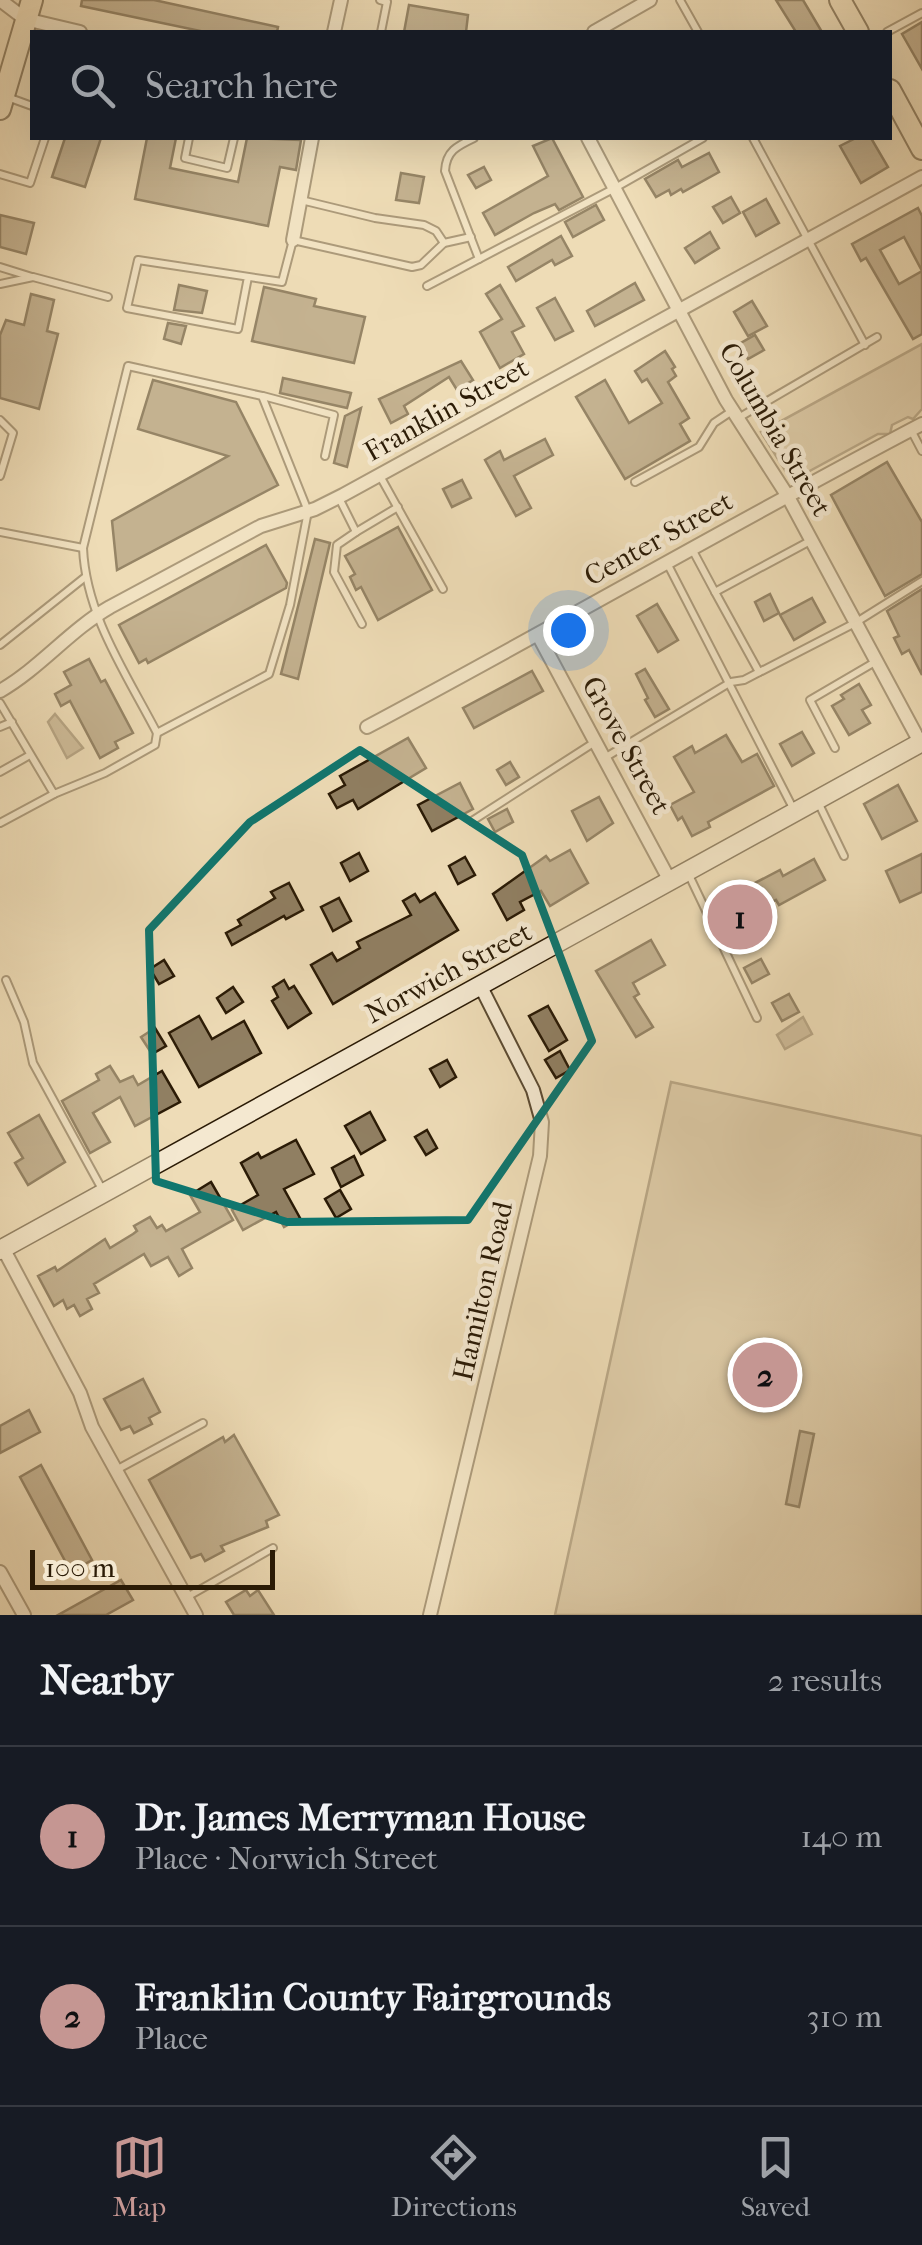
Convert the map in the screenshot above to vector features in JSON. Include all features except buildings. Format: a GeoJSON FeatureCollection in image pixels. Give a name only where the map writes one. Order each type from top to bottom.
{"type":"FeatureCollection","features":[{"type":"Feature","properties":{"kind":"main road"},"geometry":{"type":"LineString","coordinates":[[840,0],[857,30]]}},
{"type":"Feature","properties":{"kind":"main road"},"geometry":{"type":"LineString","coordinates":[[2,102],[28,10]]}},
{"type":"Feature","properties":{"kind":"main road"},"geometry":{"type":"LineString","coordinates":[[892,94],[922,150]]}},
{"type":"Feature","properties":{"kind":"main road","name":"Norwich Street"},"geometry":{"type":"LineString","coordinates":[[1,1249],[922,744]]}},
{"type":"Feature","properties":{"kind":"street"},"geometry":{"type":"LineString","coordinates":[[0,0],[75,30]]}},
{"type":"Feature","properties":{"kind":"street"},"geometry":{"type":"LineString","coordinates":[[334,30],[341,0]]}},
{"type":"Feature","properties":{"kind":"street"},"geometry":{"type":"LineString","coordinates":[[598,30],[650,0]]}},
{"type":"Feature","properties":{"kind":"street"},"geometry":{"type":"LineString","coordinates":[[292,240],[312,140]]}},
{"type":"Feature","properties":{"kind":"street","name":"Columbia Street"},"geometry":{"type":"LineString","coordinates":[[589,140],[736,414],[787,495],[922,744]]}},
{"type":"Feature","properties":{"kind":"street","name":"Franklin Street"},"geometry":{"type":"LineString","coordinates":[[0,690],[95,616],[238,537],[338,497],[922,177]]}},
{"type":"Feature","properties":{"kind":"street","name":"Center Street"},"geometry":{"type":"LineString","coordinates":[[367,727],[916,426]]}},
{"type":"Feature","properties":{"kind":"street","name":"Grove Street"},"geometry":{"type":"LineString","coordinates":[[538,635],[670,881]]}},
{"type":"Feature","properties":{"kind":"street","name":"Hamilton Road"},"geometry":{"type":"LineString","coordinates":[[430,1615],[540,1156],[542,1122],[533,1090],[480,988]]}},
{"type":"Feature","properties":{"kind":"street"},"geometry":{"type":"LineString","coordinates":[[1,1249],[196,1615]]}},
{"type":"Feature","properties":{"kind":"street"},"geometry":{"type":"LineString","coordinates":[[0,1572],[24,1615]]}},
{"type":"Feature","properties":{"kind":"lane"},"geometry":{"type":"LineString","coordinates":[[380,0],[388,2],[381,30]]}},
{"type":"Feature","properties":{"kind":"lane"},"geometry":{"type":"LineString","coordinates":[[680,0],[697,30]]}},
{"type":"Feature","properties":{"kind":"lane"},"geometry":{"type":"LineString","coordinates":[[891,30],[922,13]]}},
{"type":"Feature","properties":{"kind":"lane"},"geometry":{"type":"LineString","coordinates":[[2,102],[30,106]]}},
{"type":"Feature","properties":{"kind":"lane"},"geometry":{"type":"LineString","coordinates":[[0,174],[30,183],[44,140]]}},
{"type":"Feature","properties":{"kind":"lane"},"geometry":{"type":"LineString","coordinates":[[188,140],[184,158],[227,168],[234,140]]}},
{"type":"Feature","properties":{"kind":"lane"},"geometry":{"type":"LineString","coordinates":[[470,140],[453,148],[445,171],[479,258]]}},
{"type":"Feature","properties":{"kind":"lane"},"geometry":{"type":"LineString","coordinates":[[427,286],[699,140]]}},
{"type":"Feature","properties":{"kind":"lane"},"geometry":{"type":"LineString","coordinates":[[754,140],[864,345]]}},
{"type":"Feature","properties":{"kind":"lane"},"geometry":{"type":"LineString","coordinates":[[300,200],[424,225],[436,231],[444,243]]}},
{"type":"Feature","properties":{"kind":"lane"},"geometry":{"type":"LineString","coordinates":[[248,276],[238,329],[127,308],[138,260],[248,276],[282,282],[292,240],[412,266],[421,265],[444,243],[471,237]]}},
{"type":"Feature","properties":{"kind":"lane"},"geometry":{"type":"LineString","coordinates":[[0,267],[108,297]]}},
{"type":"Feature","properties":{"kind":"lane"},"geometry":{"type":"LineString","coordinates":[[0,284],[33,277]]}},
{"type":"Feature","properties":{"kind":"lane"},"geometry":{"type":"LineString","coordinates":[[635,482],[699,447],[714,422],[736,414],[877,337]]}},
{"type":"Feature","properties":{"kind":"lane"},"geometry":{"type":"LineString","coordinates":[[0,823],[155,745],[157,733],[95,616],[84,578],[83,548],[128,366],[334,415],[325,456]]}},
{"type":"Feature","properties":{"kind":"lane"},"geometry":{"type":"LineString","coordinates":[[157,733],[269,674],[290,606],[308,511],[262,396]]}},
{"type":"Feature","properties":{"kind":"lane"},"geometry":{"type":"LineString","coordinates":[[0,420],[13,433],[0,476]]}},
{"type":"Feature","properties":{"kind":"lane"},"geometry":{"type":"LineString","coordinates":[[916,426],[922,451]]}},
{"type":"Feature","properties":{"kind":"lane"},"geometry":{"type":"LineString","coordinates":[[380,474],[443,589]]}},
{"type":"Feature","properties":{"kind":"lane"},"geometry":{"type":"LineString","coordinates":[[338,497],[356,532]]}},
{"type":"Feature","properties":{"kind":"lane"},"geometry":{"type":"LineString","coordinates":[[362,624],[334,572],[337,545],[398,507]]}},
{"type":"Feature","properties":{"kind":"lane"},"geometry":{"type":"LineString","coordinates":[[0,532],[83,548]]}},
{"type":"Feature","properties":{"kind":"lane"},"geometry":{"type":"LineString","coordinates":[[715,592],[811,540]]}},
{"type":"Feature","properties":{"kind":"lane"},"geometry":{"type":"LineString","coordinates":[[692,548],[759,672]]}},
{"type":"Feature","properties":{"kind":"lane"},"geometry":{"type":"LineString","coordinates":[[666,561],[796,813]]}},
{"type":"Feature","properties":{"kind":"lane"},"geometry":{"type":"LineString","coordinates":[[0,645],[84,578]]}},
{"type":"Feature","properties":{"kind":"lane"},"geometry":{"type":"LineString","coordinates":[[605,758],[730,682],[759,672],[855,623],[922,581]]}},
{"type":"Feature","properties":{"kind":"lane"},"geometry":{"type":"LineString","coordinates":[[834,748],[810,700],[876,662]]}},
{"type":"Feature","properties":{"kind":"lane"},"geometry":{"type":"LineString","coordinates":[[0,702],[54,794]]}},
{"type":"Feature","properties":{"kind":"lane"},"geometry":{"type":"LineString","coordinates":[[0,727],[12,722]]}},
{"type":"Feature","properties":{"kind":"lane"},"geometry":{"type":"LineString","coordinates":[[472,821],[596,741]]}},
{"type":"Feature","properties":{"kind":"lane"},"geometry":{"type":"LineString","coordinates":[[0,772],[30,755]]}},
{"type":"Feature","properties":{"kind":"lane"},"geometry":{"type":"LineString","coordinates":[[818,800],[844,856]]}},
{"type":"Feature","properties":{"kind":"lane"},"geometry":{"type":"LineString","coordinates":[[688,872],[756,1018]]}},
{"type":"Feature","properties":{"kind":"lane"},"geometry":{"type":"LineString","coordinates":[[6,980],[24,1022],[32,1064],[104,1192]]}},
{"type":"Feature","properties":{"kind":"lane"},"geometry":{"type":"LineString","coordinates":[[116,1470],[203,1423]]}},
{"type":"Feature","properties":{"kind":"lane"},"geometry":{"type":"LineString","coordinates":[[187,1597],[273,1548]]}},
{"type":"Feature","properties":{"kind":"highlighted area"},"geometry":{"type":"Polygon","coordinates":[[[360,750],[522,855],[592,1041],[468,1220],[287,1222],[156,1181],[149,930],[250,822],[360,750]]]}},
{"type":"Feature","properties":{"kind":"shaded area"},"geometry":{"type":"Polygon","coordinates":[[[922,344],[922,409],[913,419],[908,417],[892,425],[890,434],[878,434],[806,473],[805,481],[793,483],[761,432],[922,344]]]}},
{"type":"Feature","properties":{"kind":"shaded area"},"geometry":{"type":"Polygon","coordinates":[[[55,714],[83,748],[67,758],[48,722],[55,714]]]}},
{"type":"Feature","properties":{"kind":"shaded area"},"geometry":{"type":"Polygon","coordinates":[[[803,1017],[812,1034],[785,1049],[777,1035],[803,1017]]]}},
{"type":"Feature","properties":{"kind":"shaded area"},"geometry":{"type":"Polygon","coordinates":[[[671,1082],[922,1136],[922,1615],[555,1615],[671,1082]]]}},
{"type":"Feature","properties":{"kind":"place","name":"Dr. James Merryman House"},"geometry":{"type":"Point","coordinates":[740,917]}},
{"type":"Feature","properties":{"kind":"place","name":"Franklin County Fairgrounds"},"geometry":{"type":"Point","coordinates":[765,1375]}}]}
